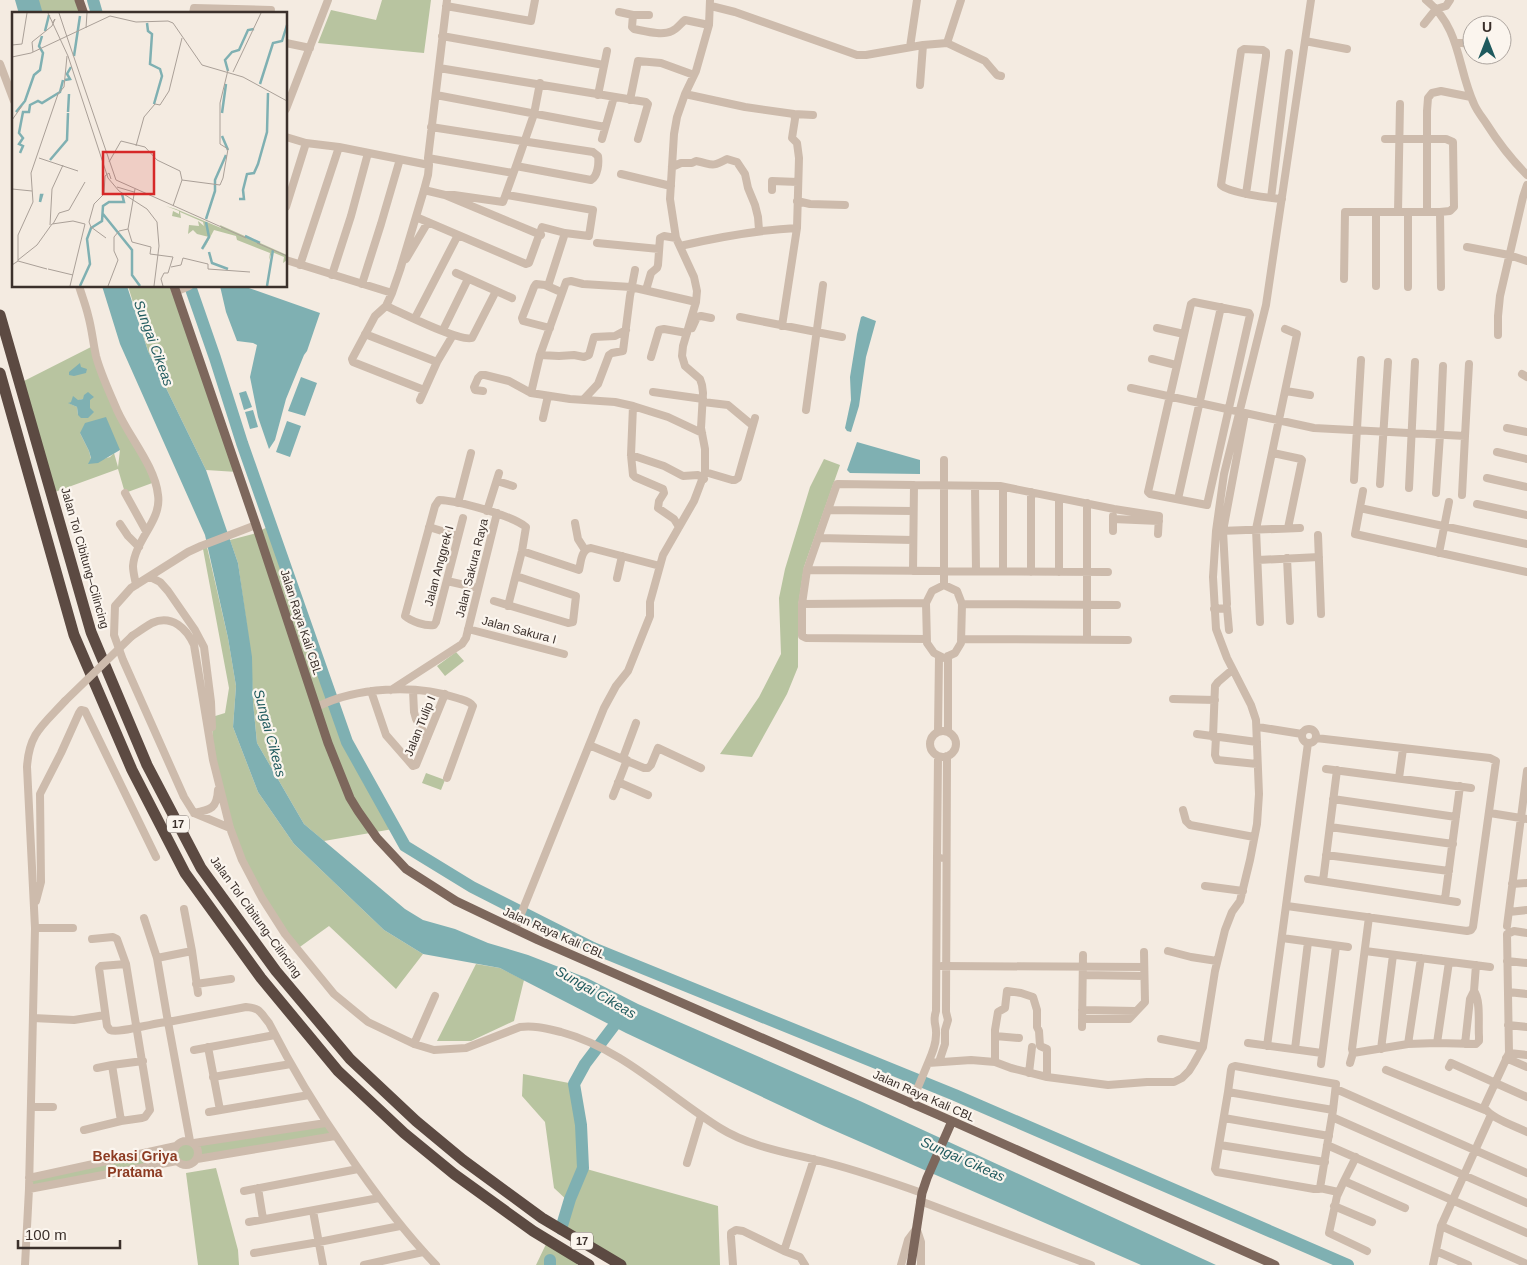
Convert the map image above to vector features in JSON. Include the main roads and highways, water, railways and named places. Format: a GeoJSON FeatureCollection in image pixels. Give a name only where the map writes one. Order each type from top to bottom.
{"type":"FeatureCollection","features":[{"type":"Feature","properties":{"kind":"highway","name":"Jalan Tol Cibitung–Cilincing"},"geometry":{"type":"LineString","coordinates":[[0,314],[91,632],[147,765],[201,868],[276,971],[350,1059],[416,1121],[463,1160],[542,1218],[621,1265]]}},
{"type":"Feature","properties":{"kind":"highway","name":"17"},"geometry":{"type":"LineString","coordinates":[[0,373],[74,635],[132,770],[186,873],[261,978],[338,1071],[410,1138],[454,1174],[533,1231],[589,1265]]}},
{"type":"Feature","properties":{"kind":"main road"},"geometry":{"type":"LineString","coordinates":[[79,0],[83,12]]}},
{"type":"Feature","properties":{"kind":"main road","name":"Jalan Raya Kali CBL"},"geometry":{"type":"LineString","coordinates":[[174,289],[256,525],[328,743],[350,798],[358,811],[385,847],[406,869],[470,908],[515,929],[1274,1265]]}},
{"type":"Feature","properties":{"kind":"main road"},"geometry":{"type":"LineString","coordinates":[[911,1265],[921,1197],[927,1178],[952,1121]]}},
{"type":"Feature","properties":{"kind":"water"},"geometry":{"type":"Polygon","coordinates":[[[15,0],[39,0],[42,12],[18,12],[15,0]]]}},
{"type":"Feature","properties":{"kind":"water","name":"Sungai Cikeas"},"geometry":{"type":"Polygon","coordinates":[[[103,288],[128,288],[148,351],[206,470],[238,563],[252,657],[253,702],[257,743],[304,824],[405,909],[423,920],[455,929],[488,943],[528,955],[587,978],[638,1004],[860,1101],[1216,1265],[1141,1265],[824,1126],[626,1033],[500,968],[423,954],[384,930],[294,844],[258,792],[233,727],[236,686],[228,638],[205,535],[120,344],[103,288]]]}},
{"type":"Feature","properties":{"kind":"water"},"geometry":{"type":"Polygon","coordinates":[[[220,288],[249,288],[320,313],[307,351],[286,399],[275,440],[269,449],[258,417],[250,377],[257,345],[237,341],[226,312],[220,288]]]}},
{"type":"Feature","properties":{"kind":"water"},"geometry":{"type":"Polygon","coordinates":[[[861,317],[876,321],[866,357],[859,406],[851,432],[845,428],[851,400],[850,377],[857,334],[861,317]]]}},
{"type":"Feature","properties":{"kind":"water"},"geometry":{"type":"Polygon","coordinates":[[[80,363],[81,367],[87,369],[86,373],[74,376],[69,375],[69,372],[80,363]]]}},
{"type":"Feature","properties":{"kind":"water"},"geometry":{"type":"Polygon","coordinates":[[[301,377],[317,383],[305,416],[288,411],[301,377]]]}},
{"type":"Feature","properties":{"kind":"water"},"geometry":{"type":"Polygon","coordinates":[[[246,391],[252,407],[244,410],[239,393],[246,391]]]}},
{"type":"Feature","properties":{"kind":"water"},"geometry":{"type":"Polygon","coordinates":[[[88,392],[94,397],[90,400],[90,408],[94,412],[88,418],[81,418],[78,415],[77,407],[68,403],[71,402],[73,396],[78,400],[83,399],[84,395],[88,392]]]}},
{"type":"Feature","properties":{"kind":"water"},"geometry":{"type":"Polygon","coordinates":[[[253,410],[258,427],[250,429],[245,412],[253,410]]]}},
{"type":"Feature","properties":{"kind":"water"},"geometry":{"type":"Polygon","coordinates":[[[106,417],[120,450],[98,463],[88,464],[91,458],[80,433],[85,423],[106,417]]]}},
{"type":"Feature","properties":{"kind":"water"},"geometry":{"type":"Polygon","coordinates":[[[287,421],[301,426],[290,457],[276,452],[287,421]]]}},
{"type":"Feature","properties":{"kind":"water"},"geometry":{"type":"Polygon","coordinates":[[[857,442],[920,460],[920,474],[850,473],[847,470],[857,442]]]}},
{"type":"Feature","properties":{"kind":"waterway"},"geometry":{"type":"LineString","coordinates":[[93,0],[96,12]]}},
{"type":"Feature","properties":{"kind":"waterway"},"geometry":{"type":"LineString","coordinates":[[191,288],[242,443],[347,742],[405,846],[472,887],[593,948],[955,1095],[1348,1265]]}},
{"type":"Feature","properties":{"kind":"waterway"},"geometry":{"type":"LineString","coordinates":[[561,1229],[570,1199],[583,1168],[581,1125],[574,1084],[585,1064],[616,1023]]}},
{"type":"Feature","properties":{"kind":"waterway"},"geometry":{"type":"LineString","coordinates":[[550,1260],[550,1265]]}},
{"type":"Feature","properties":{"kind":"district","name":"Bekasi Griya Pratama"},"geometry":{"type":"Point","coordinates":[135,1164]}}]}
